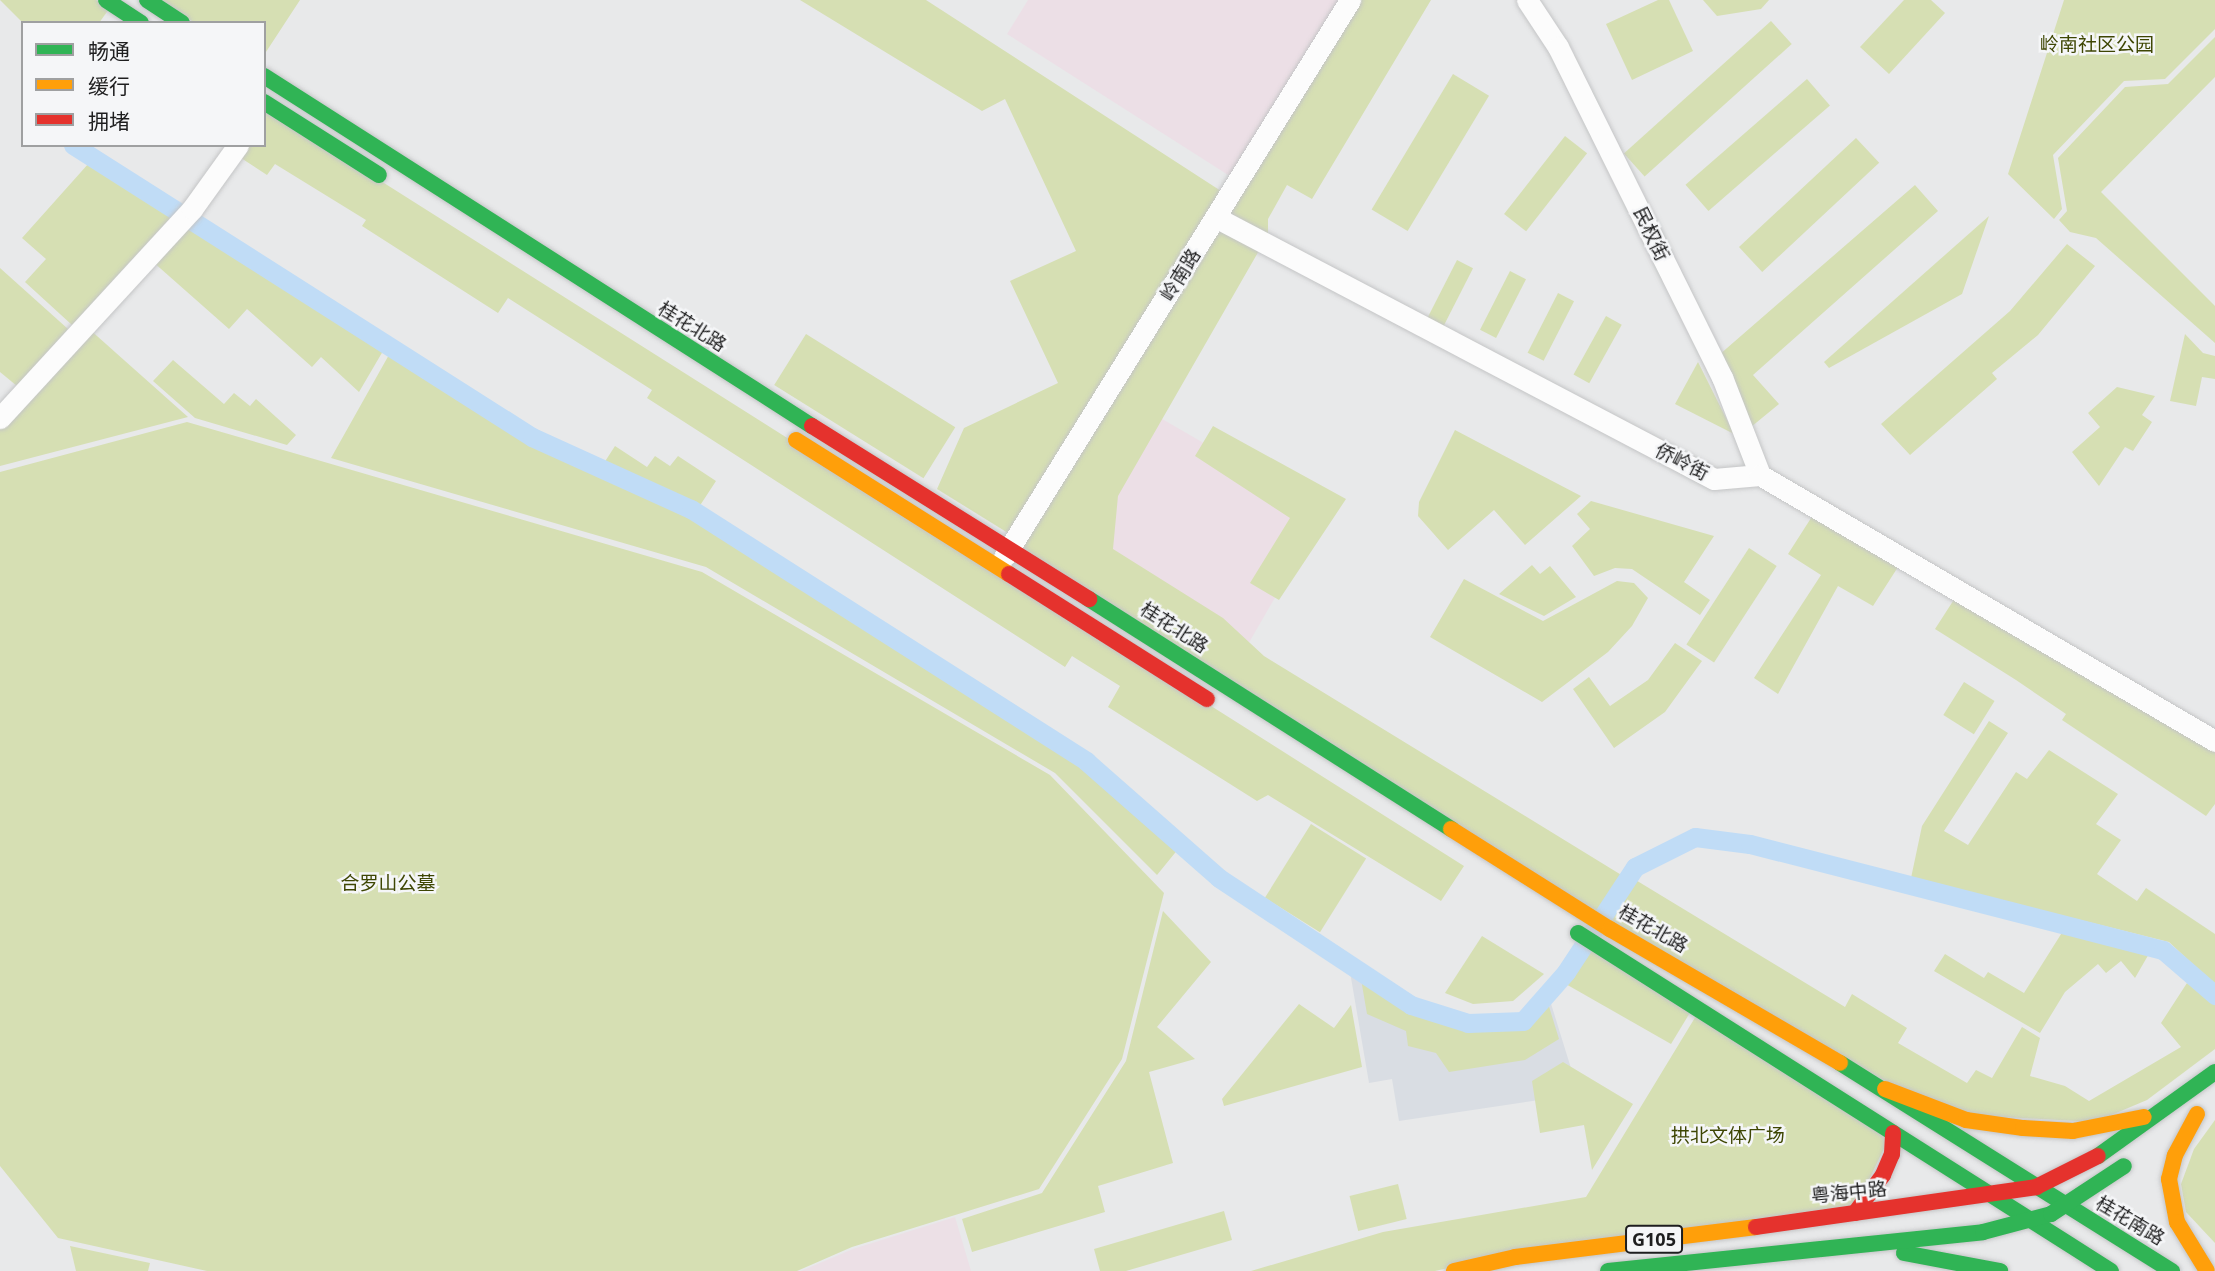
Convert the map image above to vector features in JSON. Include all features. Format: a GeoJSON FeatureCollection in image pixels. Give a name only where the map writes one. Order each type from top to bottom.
{"type":"FeatureCollection","features":[{"type":"Feature","properties":{"kind":"main road"},"geometry":{"type":"LineString","coordinates":[[106,0],[138,21]]}},
{"type":"Feature","properties":{"kind":"main road"},"geometry":{"type":"LineString","coordinates":[[147,0],[179,21]]}},
{"type":"Feature","properties":{"kind":"main road","name":"桂花北路"},"geometry":{"type":"LineString","coordinates":[[266,77],[633,315],[1010,548],[1584,913],[1885,1089],[2066,1206]]}},
{"type":"Feature","properties":{"kind":"main road"},"geometry":{"type":"LineString","coordinates":[[266,103],[394,185]]}},
{"type":"Feature","properties":{"kind":"main road"},"geometry":{"type":"LineString","coordinates":[[786,433],[1218,706]]}},
{"type":"Feature","properties":{"kind":"main road"},"geometry":{"type":"LineString","coordinates":[[1565,925],[2111,1271]]}},
{"type":"Feature","properties":{"kind":"main road","name":"粤海中路"},"geometry":{"type":"LineString","coordinates":[[1454,1271],[1515,1257],[1855,1213],[2036,1186],[2089,1163],[2215,1072]]}},
{"type":"Feature","properties":{"kind":"main road"},"geometry":{"type":"LineString","coordinates":[[1885,1089],[1966,1120],[2024,1128],[2073,1130],[2162,1112]]}},
{"type":"Feature","properties":{"kind":"main road"},"geometry":{"type":"LineString","coordinates":[[2166,1136],[2215,1100]]}},
{"type":"Feature","properties":{"kind":"main road"},"geometry":{"type":"LineString","coordinates":[[2197,1114],[2175,1155],[2169,1179],[2177,1222],[2207,1271]]}},
{"type":"Feature","properties":{"kind":"main road"},"geometry":{"type":"LineString","coordinates":[[1855,1213],[1883,1175],[1892,1154],[1893,1133]]}},
{"type":"Feature","properties":{"kind":"main road","name":"G105"},"geometry":{"type":"LineString","coordinates":[[1608,1271],[1983,1232],[2029,1220],[2066,1206],[2135,1159]]}},
{"type":"Feature","properties":{"kind":"main road","name":"桂花南路"},"geometry":{"type":"LineString","coordinates":[[2066,1206],[2172,1271]]}},
{"type":"Feature","properties":{"kind":"main road"},"geometry":{"type":"LineString","coordinates":[[1830,1246],[1932,1255],[2000,1271]]}},
{"type":"Feature","properties":{"kind":"street","name":"岭南路"},"geometry":{"type":"LineString","coordinates":[[998,566],[1217,218],[1350,0]]}},
{"type":"Feature","properties":{"kind":"street","name":"民权街"},"geometry":{"type":"LineString","coordinates":[[1527,0],[1558,47],[1727,387],[1760,475]]}},
{"type":"Feature","properties":{"kind":"street"},"geometry":{"type":"LineString","coordinates":[[266,120],[288,117]]}},
{"type":"Feature","properties":{"kind":"street"},"geometry":{"type":"LineString","coordinates":[[0,418],[185,216],[237,147]]}},
{"type":"Feature","properties":{"kind":"street","name":"侨岭街"},"geometry":{"type":"LineString","coordinates":[[1217,218],[1714,479],[1760,475]]}},
{"type":"Feature","properties":{"kind":"street"},"geometry":{"type":"LineString","coordinates":[[1760,475],[2215,741]]}},
{"type":"Feature","properties":{"kind":"shaded area"},"geometry":{"type":"Polygon","coordinates":[[[1028,0],[1345,0],[1236,180],[1007,34],[1028,0]]]}},
{"type":"Feature","properties":{"kind":"shaded area"},"geometry":{"type":"Polygon","coordinates":[[[1112,390],[1324,512],[1231,674],[1019,551],[1112,390]]]}},
{"type":"Feature","properties":{"kind":"shaded area"},"geometry":{"type":"Polygon","coordinates":[[[1349,966],[1410,1006],[1469,1025],[1523,1022],[1548,994],[1579,1094],[1399,1121],[1392,1079],[1369,1083],[1349,966]]]}},
{"type":"Feature","properties":{"kind":"shaded area"},"geometry":{"type":"Polygon","coordinates":[[[955,1217],[971,1271],[801,1271],[853,1249],[955,1217]]]}},
{"type":"Feature","properties":{"kind":"green space"},"geometry":{"type":"Polygon","coordinates":[[[0,0],[96,0],[109,9],[100,21],[21,21],[0,0]]]}},
{"type":"Feature","properties":{"kind":"green space"},"geometry":{"type":"Polygon","coordinates":[[[159,0],[300,0],[266,52],[266,21],[192,21],[159,0]]]}},
{"type":"Feature","properties":{"kind":"green space"},"geometry":{"type":"Polygon","coordinates":[[[800,0],[926,0],[1221,191],[1008,533],[937,489],[964,428],[1058,383],[1010,281],[1076,251],[1005,99],[982,111],[800,0]]]}},
{"type":"Feature","properties":{"kind":"green space"},"geometry":{"type":"Polygon","coordinates":[[[1354,0],[1431,0],[1312,199],[1287,185],[1268,219],[1268,235],[1118,496],[1113,549],[1223,618],[1264,656],[1623,876],[1597,915],[1018,546],[1354,0]]]}},
{"type":"Feature","properties":{"kind":"green space"},"geometry":{"type":"Polygon","coordinates":[[[1658,0],[1669,0],[1693,51],[1632,80],[1606,24],[1658,0]]]}},
{"type":"Feature","properties":{"kind":"green space"},"geometry":{"type":"Polygon","coordinates":[[[1703,0],[1769,0],[1761,9],[1717,16],[1703,0]]]}},
{"type":"Feature","properties":{"kind":"green space"},"geometry":{"type":"Polygon","coordinates":[[[1904,0],[1931,0],[1945,13],[1889,74],[1860,47],[1904,0]]]}},
{"type":"Feature","properties":{"kind":"green space","name":"岭南社区公园"},"geometry":{"type":"Polygon","coordinates":[[[2064,0],[2215,0],[2215,29],[2165,79],[2124,81],[2053,155],[2062,209],[2054,219],[2008,174],[2064,0]]]}},
{"type":"Feature","properties":{"kind":"green space"},"geometry":{"type":"Polygon","coordinates":[[[1771,21],[1792,44],[1645,177],[1624,153],[1771,21]]]}},
{"type":"Feature","properties":{"kind":"green space"},"geometry":{"type":"Polygon","coordinates":[[[2215,37],[2215,77],[2101,192],[2215,306],[2215,343],[2096,238],[2070,232],[2059,220],[2067,211],[2058,158],[2125,87],[2168,84],[2215,37]]]}},
{"type":"Feature","properties":{"kind":"green space"},"geometry":{"type":"Polygon","coordinates":[[[1453,74],[1489,96],[1408,231],[1372,209],[1453,74]]]}},
{"type":"Feature","properties":{"kind":"green space"},"geometry":{"type":"Polygon","coordinates":[[[1807,79],[1830,105],[1708,211],[1685,185],[1807,79]]]}},
{"type":"Feature","properties":{"kind":"green space"},"geometry":{"type":"Polygon","coordinates":[[[266,108],[1464,866],[1441,901],[1268,795],[1257,801],[1108,707],[1120,686],[1072,656],[1065,667],[647,398],[652,390],[508,298],[498,313],[362,226],[366,220],[275,164],[267,175],[224,147],[266,147],[266,108]]]}},
{"type":"Feature","properties":{"kind":"green space"},"geometry":{"type":"Polygon","coordinates":[[[1565,136],[1587,153],[1526,231],[1504,214],[1565,136]]]}},
{"type":"Feature","properties":{"kind":"green space"},"geometry":{"type":"Polygon","coordinates":[[[1856,138],[1879,163],[1762,272],[1739,247],[1856,138]]]}},
{"type":"Feature","properties":{"kind":"green space"},"geometry":{"type":"Polygon","coordinates":[[[89,163],[171,217],[72,325],[25,282],[46,259],[22,238],[89,163]]]}},
{"type":"Feature","properties":{"kind":"green space"},"geometry":{"type":"Polygon","coordinates":[[[1915,185],[1938,211],[1753,375],[1779,404],[1751,427],[1719,355],[1915,185]]]}},
{"type":"Feature","properties":{"kind":"green space"},"geometry":{"type":"Polygon","coordinates":[[[1989,216],[1962,294],[1829,368],[1824,362],[1989,216]]]}},
{"type":"Feature","properties":{"kind":"green space"},"geometry":{"type":"Polygon","coordinates":[[[184,225],[383,351],[359,392],[321,357],[312,367],[247,309],[229,329],[152,261],[184,225]]]}},
{"type":"Feature","properties":{"kind":"green space"},"geometry":{"type":"Polygon","coordinates":[[[2067,244],[2095,266],[2038,335],[1992,373],[1997,379],[1910,455],[1881,424],[2010,311],[2067,244]]]}},
{"type":"Feature","properties":{"kind":"green space"},"geometry":{"type":"Polygon","coordinates":[[[1457,260],[1473,268],[1443,327],[1427,319],[1457,260]]]}},
{"type":"Feature","properties":{"kind":"green space"},"geometry":{"type":"Polygon","coordinates":[[[0,268],[68,329],[17,386],[0,372],[0,268]]]}},
{"type":"Feature","properties":{"kind":"green space"},"geometry":{"type":"Polygon","coordinates":[[[1510,271],[1526,279],[1496,338],[1480,330],[1510,271]]]}},
{"type":"Feature","properties":{"kind":"green space"},"geometry":{"type":"Polygon","coordinates":[[[1558,293],[1574,301],[1544,361],[1528,353],[1558,293]]]}},
{"type":"Feature","properties":{"kind":"green space"},"geometry":{"type":"Polygon","coordinates":[[[1606,316],[1622,325],[1589,383],[1574,375],[1606,316]]]}},
{"type":"Feature","properties":{"kind":"green space"},"geometry":{"type":"Polygon","coordinates":[[[88,328],[188,417],[0,466],[0,427],[88,328]]]}},
{"type":"Feature","properties":{"kind":"green space"},"geometry":{"type":"Polygon","coordinates":[[[806,334],[955,427],[923,478],[774,385],[806,334]]]}},
{"type":"Feature","properties":{"kind":"green space"},"geometry":{"type":"Polygon","coordinates":[[[2185,334],[2203,353],[2215,356],[2215,379],[2202,377],[2196,406],[2170,401],[2185,334]]]}},
{"type":"Feature","properties":{"kind":"green space"},"geometry":{"type":"Polygon","coordinates":[[[390,353],[526,439],[688,510],[1086,765],[1179,848],[1157,875],[1055,773],[706,567],[331,458],[390,353]]]}},
{"type":"Feature","properties":{"kind":"green space"},"geometry":{"type":"Polygon","coordinates":[[[173,360],[224,404],[234,393],[250,406],[256,399],[296,435],[287,445],[195,418],[153,381],[173,360]]]}},
{"type":"Feature","properties":{"kind":"green space"},"geometry":{"type":"Polygon","coordinates":[[[1698,362],[1734,434],[1675,404],[1698,362]]]}},
{"type":"Feature","properties":{"kind":"green space"},"geometry":{"type":"Polygon","coordinates":[[[2117,387],[2155,396],[2142,415],[2152,422],[2133,451],[2125,447],[2099,486],[2072,452],[2100,427],[2088,413],[2117,387]]]}},
{"type":"Feature","properties":{"kind":"green space","name":"合罗山公墓"},"geometry":{"type":"Polygon","coordinates":[[[187,422],[702,572],[1050,775],[1164,893],[1122,1059],[1039,1189],[852,1247],[797,1271],[207,1271],[58,1238],[0,1166],[0,472],[187,422]]]}},
{"type":"Feature","properties":{"kind":"green space"},"geometry":{"type":"Polygon","coordinates":[[[1213,426],[1346,499],[1279,600],[1250,583],[1290,518],[1195,456],[1213,426]]]}},
{"type":"Feature","properties":{"kind":"green space"},"geometry":{"type":"Polygon","coordinates":[[[1455,430],[1581,496],[1525,545],[1494,510],[1448,550],[1418,516],[1419,502],[1455,430]]]}},
{"type":"Feature","properties":{"kind":"green space"},"geometry":{"type":"Polygon","coordinates":[[[615,446],[647,467],[655,456],[670,466],[678,456],[716,481],[699,507],[604,463],[615,446]]]}},
{"type":"Feature","properties":{"kind":"green space"},"geometry":{"type":"Polygon","coordinates":[[[1591,501],[1714,536],[1684,582],[1710,600],[1700,615],[1632,569],[1615,568],[1594,576],[1572,546],[1590,529],[1577,514],[1591,501]]]}},
{"type":"Feature","properties":{"kind":"green space"},"geometry":{"type":"Polygon","coordinates":[[[1813,515],[1898,567],[1873,606],[1838,586],[1778,694],[1754,678],[1821,575],[1788,554],[1813,515]]]}},
{"type":"Feature","properties":{"kind":"green space"},"geometry":{"type":"Polygon","coordinates":[[[1749,548],[1777,566],[1714,662],[1686,644],[1749,548]]]}},
{"type":"Feature","properties":{"kind":"green space"},"geometry":{"type":"Polygon","coordinates":[[[1532,565],[1540,574],[1550,566],[1576,597],[1544,616],[1499,594],[1532,565]]]}},
{"type":"Feature","properties":{"kind":"green space"},"geometry":{"type":"Polygon","coordinates":[[[1464,579],[1543,621],[1617,581],[1634,583],[1648,598],[1632,626],[1608,652],[1542,702],[1430,637],[1464,579]]]}},
{"type":"Feature","properties":{"kind":"green space"},"geometry":{"type":"Polygon","coordinates":[[[1955,598],[2215,752],[2215,804],[2206,816],[2062,720],[2066,714],[1935,629],[1955,598]]]}},
{"type":"Feature","properties":{"kind":"green space"},"geometry":{"type":"Polygon","coordinates":[[[1675,643],[1702,661],[1665,712],[1614,748],[1573,689],[1589,677],[1610,706],[1648,680],[1675,643]]]}},
{"type":"Feature","properties":{"kind":"green space"},"geometry":{"type":"Polygon","coordinates":[[[1964,682],[1995,701],[1974,734],[1943,715],[1964,682]]]}},
{"type":"Feature","properties":{"kind":"green space"},"geometry":{"type":"Polygon","coordinates":[[[1989,721],[2008,733],[1944,831],[1968,845],[2016,772],[2027,779],[2049,750],[2118,794],[2096,824],[2121,840],[2097,874],[2137,901],[2146,888],[2215,934],[2215,985],[2169,942],[1911,878],[1922,826],[1989,721]]]}},
{"type":"Feature","properties":{"kind":"green space"},"geometry":{"type":"Polygon","coordinates":[[[1311,824],[1366,858],[1320,932],[1265,898],[1311,824]]]}},
{"type":"Feature","properties":{"kind":"green space"},"geometry":{"type":"Polygon","coordinates":[[[1634,879],[1845,1007],[1852,994],[1907,1028],[1898,1043],[1967,1083],[1976,1070],[1992,1078],[2022,1027],[2040,1038],[2030,1076],[2065,1086],[2089,1101],[2181,1047],[2161,1023],[2187,983],[2215,1003],[2215,1049],[2147,1100],[2095,1122],[1968,1115],[1887,1082],[1607,920],[1634,879]]]}},
{"type":"Feature","properties":{"kind":"green space"},"geometry":{"type":"Polygon","coordinates":[[[1163,911],[1211,962],[1157,1027],[1195,1059],[1149,1072],[1173,1163],[1098,1186],[1105,1212],[972,1252],[962,1219],[1042,1193],[1126,1061],[1163,911]]]}},
{"type":"Feature","properties":{"kind":"green space"},"geometry":{"type":"Polygon","coordinates":[[[2063,931],[2150,952],[2135,978],[2121,961],[2106,973],[2098,964],[2065,992],[2040,1033],[1934,971],[1945,954],[1984,978],[1988,972],[2024,993],[2063,931]]]}},
{"type":"Feature","properties":{"kind":"green space"},"geometry":{"type":"Polygon","coordinates":[[[1482,936],[1544,974],[1513,1001],[1473,1004],[1445,993],[1482,936]]]}},
{"type":"Feature","properties":{"kind":"green space"},"geometry":{"type":"Polygon","coordinates":[[[1590,947],[1691,1011],[1671,1044],[1564,983],[1590,947]]]}},
{"type":"Feature","properties":{"kind":"green space"},"geometry":{"type":"Polygon","coordinates":[[[1361,979],[1408,1008],[1469,1028],[1525,1025],[1547,1000],[1559,1039],[1525,1060],[1449,1072],[1436,1053],[1408,1046],[1406,1031],[1367,1014],[1361,979]]]}},
{"type":"Feature","properties":{"kind":"green space"},"geometry":{"type":"Polygon","coordinates":[[[1299,1004],[1334,1028],[1351,1005],[1362,1067],[1224,1106],[1222,1099],[1299,1004]]]}},
{"type":"Feature","properties":{"kind":"green space","name":"拱北文体广场"},"geometry":{"type":"Polygon","coordinates":[[[1699,1011],[1891,1134],[1854,1211],[1514,1253],[1435,1271],[1251,1271],[1383,1232],[1586,1197],[1699,1011]]]}},
{"type":"Feature","properties":{"kind":"green space"},"geometry":{"type":"Polygon","coordinates":[[[1563,1062],[1633,1104],[1592,1170],[1584,1125],[1540,1133],[1532,1081],[1563,1062]]]}},
{"type":"Feature","properties":{"kind":"green space"},"geometry":{"type":"Polygon","coordinates":[[[2215,1120],[2215,1243],[2186,1212],[2181,1184],[2194,1149],[2215,1120]]]}},
{"type":"Feature","properties":{"kind":"green space"},"geometry":{"type":"Polygon","coordinates":[[[1398,1184],[1407,1219],[1358,1231],[1349,1196],[1398,1184]]]}},
{"type":"Feature","properties":{"kind":"green space"},"geometry":{"type":"Polygon","coordinates":[[[1224,1211],[1232,1240],[1126,1271],[1100,1271],[1094,1249],[1224,1211]]]}},
{"type":"Feature","properties":{"kind":"green space"},"geometry":{"type":"Polygon","coordinates":[[[70,1246],[150,1263],[148,1271],[76,1271],[70,1246]]]}},
{"type":"Feature","properties":{"kind":"waterway"},"geometry":{"type":"LineString","coordinates":[[76,147],[532,437],[691,509],[1086,761],[1219,878],[1411,1005],[1468,1023],[1523,1021],[1566,972],[1635,867],[1695,837],[1750,844],[2163,950],[2215,995]]}},
{"type":"Feature","properties":{"kind":"traffic: fast"},"geometry":{"type":"LineString","coordinates":[[106,0],[138,21]]}},
{"type":"Feature","properties":{"kind":"traffic: fast"},"geometry":{"type":"LineString","coordinates":[[147,0],[179,21]]}},
{"type":"Feature","properties":{"kind":"traffic: fast"},"geometry":{"type":"LineString","coordinates":[[266,77],[812,426]]}},
{"type":"Feature","properties":{"kind":"traffic: fast"},"geometry":{"type":"LineString","coordinates":[[266,103],[379,175]]}},
{"type":"Feature","properties":{"kind":"traffic: fast"},"geometry":{"type":"LineString","coordinates":[[1089,599],[1451,829]]}},
{"type":"Feature","properties":{"kind":"traffic: fast"},"geometry":{"type":"LineString","coordinates":[[1578,933],[2111,1271]]}},
{"type":"Feature","properties":{"kind":"traffic: fast"},"geometry":{"type":"LineString","coordinates":[[1840,1063],[2172,1271]]}},
{"type":"Feature","properties":{"kind":"traffic: fast"},"geometry":{"type":"LineString","coordinates":[[2098,1156],[2215,1072]]}},
{"type":"Feature","properties":{"kind":"traffic: fast"},"geometry":{"type":"LineString","coordinates":[[1608,1271],[1983,1232],[2051,1214],[2124,1166]]}},
{"type":"Feature","properties":{"kind":"traffic: fast"},"geometry":{"type":"LineString","coordinates":[[1904,1253],[2000,1271]]}},
{"type":"Feature","properties":{"kind":"traffic: slow"},"geometry":{"type":"LineString","coordinates":[[796,440],[1009,574]]}},
{"type":"Feature","properties":{"kind":"traffic: slow"},"geometry":{"type":"LineString","coordinates":[[1451,829],[1610,929],[1840,1063]]}},
{"type":"Feature","properties":{"kind":"traffic: slow"},"geometry":{"type":"LineString","coordinates":[[1885,1089],[1966,1120],[2023,1128],[2073,1131],[2144,1117]]}},
{"type":"Feature","properties":{"kind":"traffic: slow"},"geometry":{"type":"LineString","coordinates":[[2197,1114],[2175,1155],[2169,1179],[2177,1222],[2207,1271]]}},
{"type":"Feature","properties":{"kind":"traffic: slow"},"geometry":{"type":"LineString","coordinates":[[1454,1271],[1515,1257],[1756,1227]]}},
{"type":"Feature","properties":{"kind":"traffic: jam"},"geometry":{"type":"LineString","coordinates":[[812,426],[1089,599]]}},
{"type":"Feature","properties":{"kind":"traffic: jam"},"geometry":{"type":"LineString","coordinates":[[1009,574],[1207,699]]}},
{"type":"Feature","properties":{"kind":"traffic: jam"},"geometry":{"type":"LineString","coordinates":[[1855,1213],[1883,1175],[1892,1154],[1893,1133]]}},
{"type":"Feature","properties":{"kind":"traffic: jam"},"geometry":{"type":"LineString","coordinates":[[1756,1227],[2036,1187],[2098,1156]]}}]}
